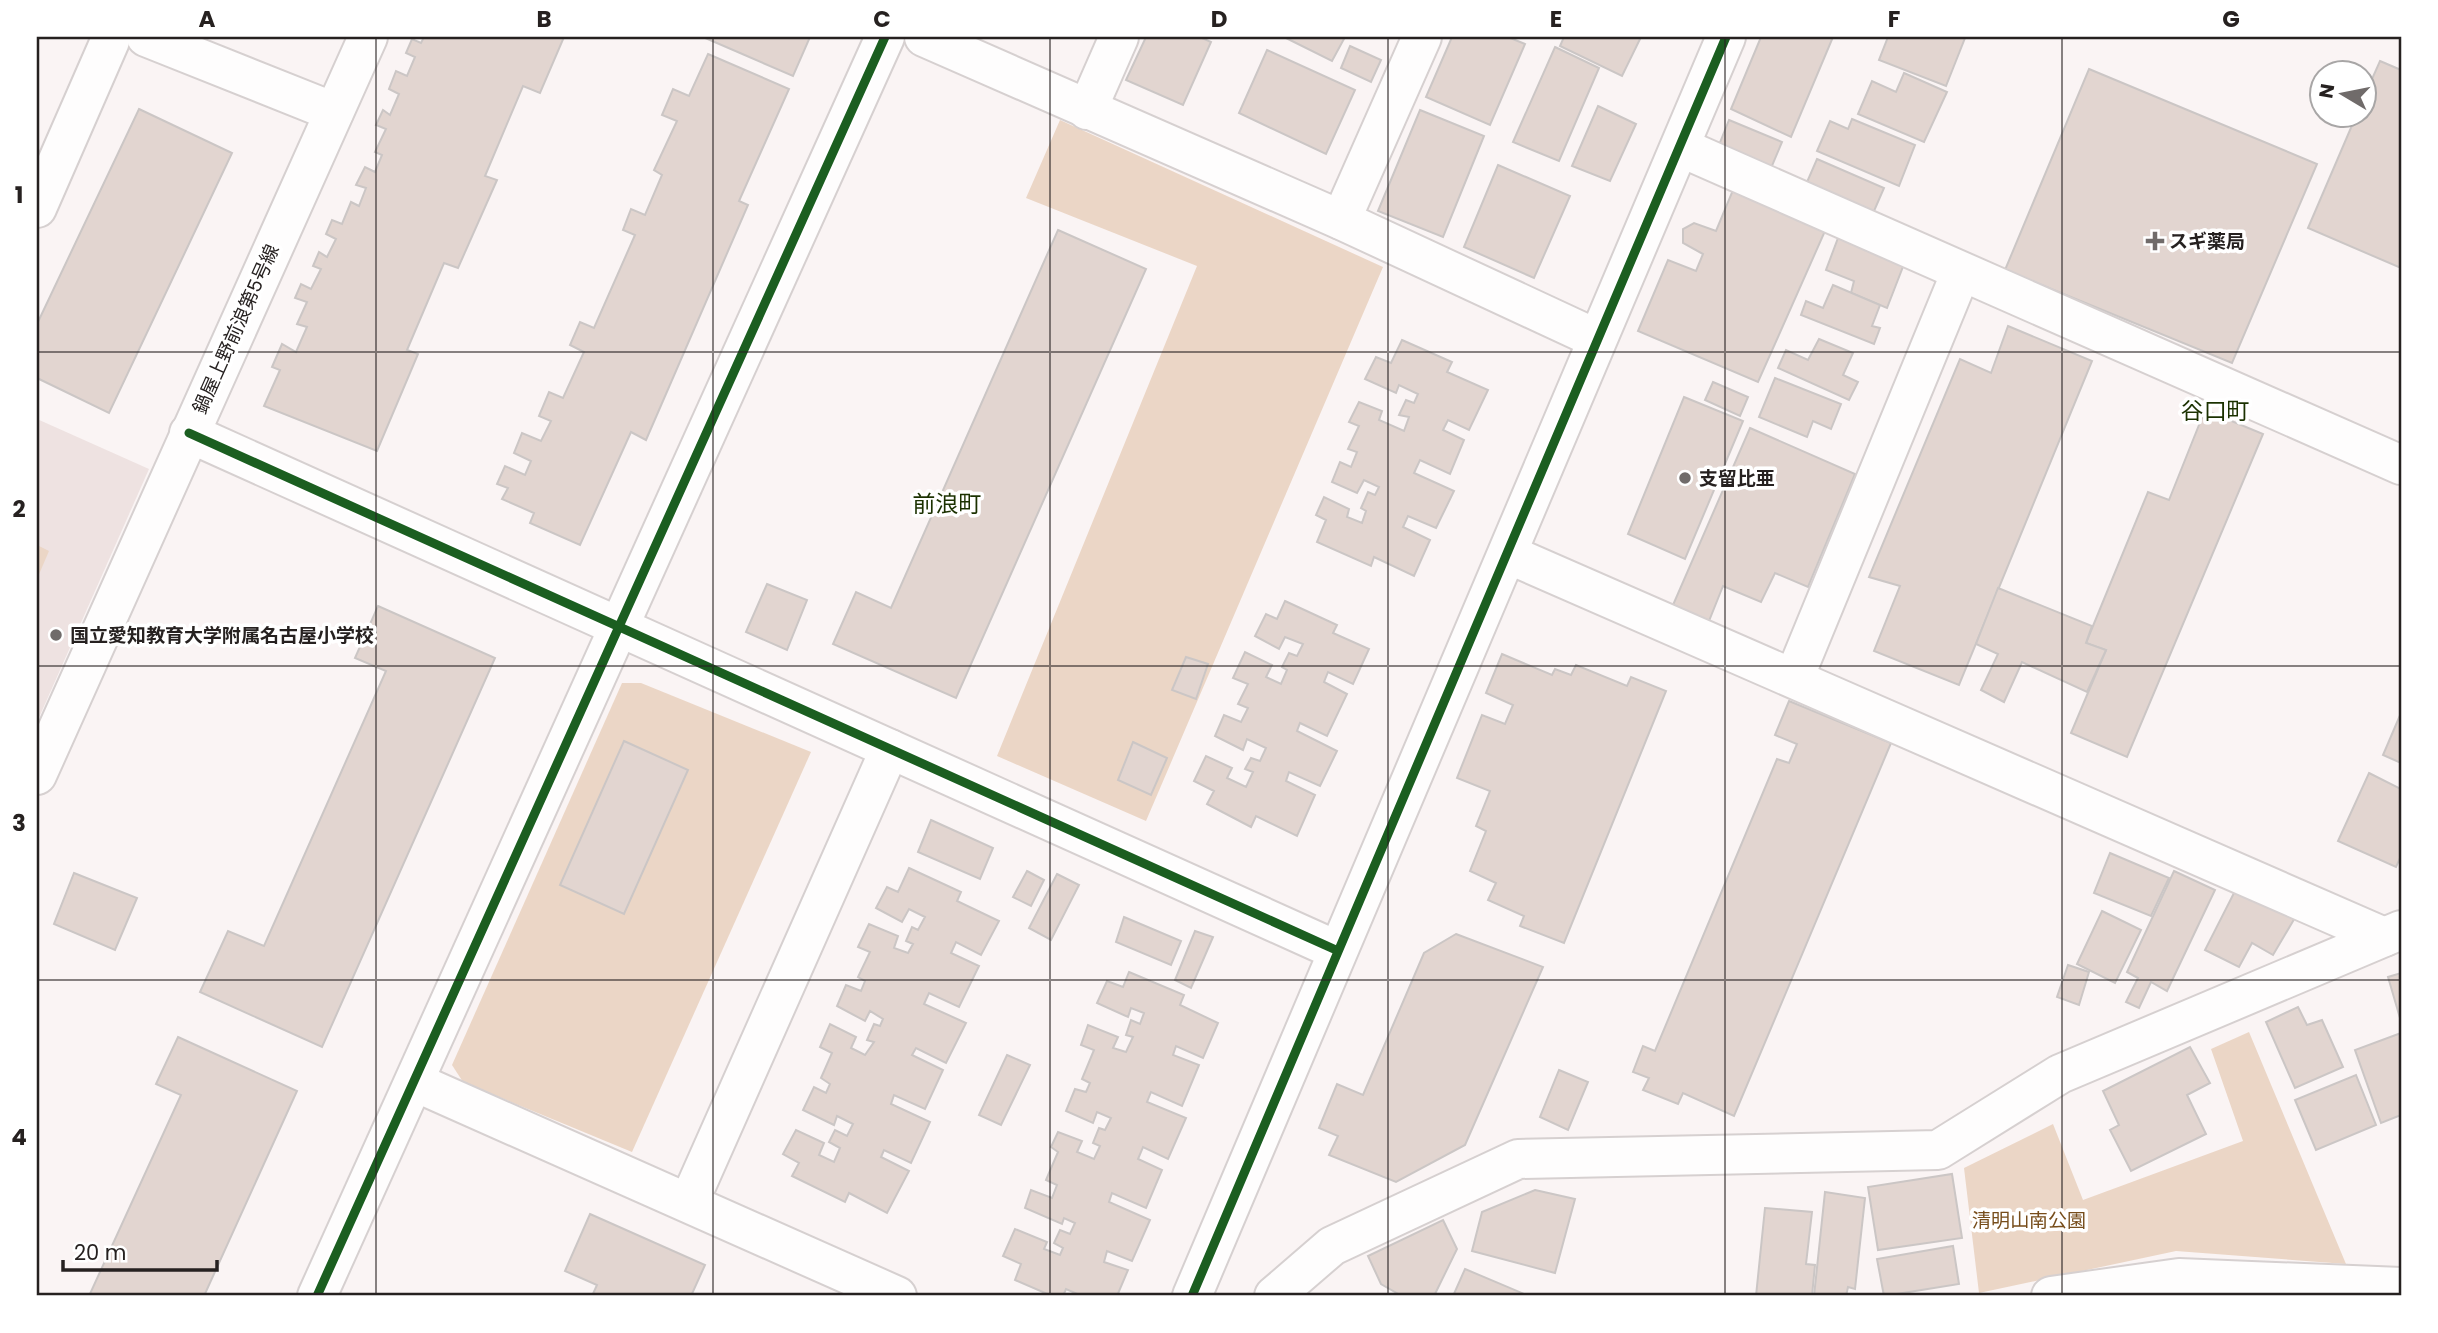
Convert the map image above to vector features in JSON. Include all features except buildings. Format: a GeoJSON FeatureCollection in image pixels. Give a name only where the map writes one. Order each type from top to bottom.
{"type":"FeatureCollection","features":[{"type":"Feature","properties":{"kind":"street","name":"鍋屋上野前浪第5号線"},"geometry":{"type":"LineString","coordinates":[[37,775],[368,37]]}},
{"type":"Feature","properties":{"kind":"street"},"geometry":{"type":"LineString","coordinates":[[317,1296],[886,37]]}},
{"type":"Feature","properties":{"kind":"street"},"geometry":{"type":"LineString","coordinates":[[924,37],[1340,220],[1597,339]]}},
{"type":"Feature","properties":{"kind":"street"},"geometry":{"type":"LineString","coordinates":[[1087,110],[1119,37]]}},
{"type":"Feature","properties":{"kind":"street"},"geometry":{"type":"LineString","coordinates":[[1340,220],[1422,37]]}},
{"type":"Feature","properties":{"kind":"street"},"geometry":{"type":"LineString","coordinates":[[1192,1296],[1336,950],[1508,554],[1726,37]]}},
{"type":"Feature","properties":{"kind":"street"},"geometry":{"type":"LineString","coordinates":[[37,208],[117,38],[334,112]]}},
{"type":"Feature","properties":{"kind":"street"},"geometry":{"type":"LineString","coordinates":[[1680,147],[2401,465]]}},
{"type":"Feature","properties":{"kind":"street"},"geometry":{"type":"LineString","coordinates":[[1794,678],[1961,272]]}},
{"type":"Feature","properties":{"kind":"street"},"geometry":{"type":"LineString","coordinates":[[189,433],[1336,950]]}},
{"type":"Feature","properties":{"kind":"street"},"geometry":{"type":"LineString","coordinates":[[1508,554],[2393,933]]}},
{"type":"Feature","properties":{"kind":"street"},"geometry":{"type":"LineString","coordinates":[[689,1202],[890,749]]}},
{"type":"Feature","properties":{"kind":"street"},"geometry":{"type":"LineString","coordinates":[[1274,1296],[1332,1246],[1518,1159],[1938,1150],[2060,1074],[2393,933]]}},
{"type":"Feature","properties":{"kind":"street"},"geometry":{"type":"LineString","coordinates":[[415,1082],[897,1296]]}},
{"type":"Feature","properties":{"kind":"street"},"geometry":{"type":"LineString","coordinates":[[2054,1296],[2179,1287],[2400,1290]]}},
{"type":"Feature","properties":{"kind":"shaded area","name":"国立愛知教育大学附属名古屋小学校"},"geometry":{"type":"Polygon","coordinates":[[[37,419],[149,469],[37,722],[37,419]]]}},
{"type":"Feature","properties":{"kind":"green space"},"geometry":{"type":"Polygon","coordinates":[[[1060,120],[1383,267],[1146,821],[997,756],[1197,266],[1026,198],[1060,120]]]}},
{"type":"Feature","properties":{"kind":"green space"},"geometry":{"type":"Polygon","coordinates":[[[37,545],[49,551],[37,579],[37,545]]]}},
{"type":"Feature","properties":{"kind":"green space"},"geometry":{"type":"Polygon","coordinates":[[[622,683],[641,683],[811,752],[632,1152],[463,1082],[452,1065],[622,683]]]}},
{"type":"Feature","properties":{"kind":"green space","name":"清明山南公園"},"geometry":{"type":"Polygon","coordinates":[[[2249,1032],[2346,1264],[2176,1251],[1979,1293],[1964,1168],[2053,1124],[2083,1200],[2243,1141],[2211,1049],[2249,1032]]]}},
{"type":"Feature","properties":{"kind":"cycle path"},"geometry":{"type":"LineString","coordinates":[[317,1296],[885,37]]}},
{"type":"Feature","properties":{"kind":"cycle path"},"geometry":{"type":"LineString","coordinates":[[1192,1296],[1726,37]]}},
{"type":"Feature","properties":{"kind":"cycle path"},"geometry":{"type":"LineString","coordinates":[[189,433],[1336,950]]}},
{"type":"Feature","properties":{"kind":"place","name":"スギ薬局"},"geometry":{"type":"Point","coordinates":[2155,241]}},
{"type":"Feature","properties":{"kind":"place","name":"支留比亜"},"geometry":{"type":"Point","coordinates":[1685,478]}},
{"type":"Feature","properties":{"kind":"place","name":"国立愛知教育大学附属名古屋小学校"},"geometry":{"type":"Point","coordinates":[56,635]}},
{"type":"Feature","properties":{"kind":"district","name":"谷口町"},"geometry":{"type":"Point","coordinates":[2215,411]}},
{"type":"Feature","properties":{"kind":"district","name":"前浪町"},"geometry":{"type":"Point","coordinates":[947,504]}}]}
